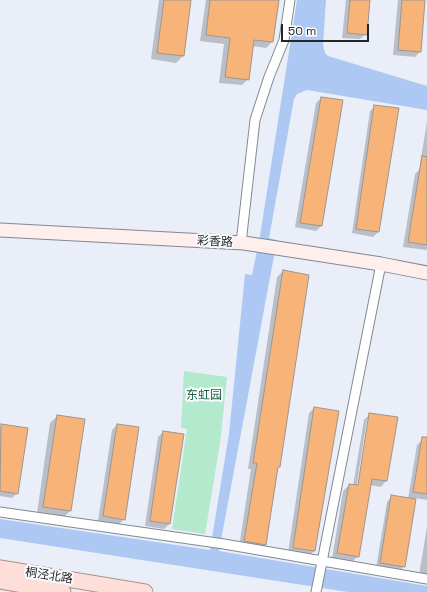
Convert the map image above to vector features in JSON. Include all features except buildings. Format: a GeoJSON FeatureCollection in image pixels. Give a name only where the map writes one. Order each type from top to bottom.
{"type":"FeatureCollection","features":[{"type":"Feature","properties":{"kind":"main road","name":"桐泾北路"},"geometry":{"type":"LineString","coordinates":[[0,568],[145,592]]}},
{"type":"Feature","properties":{"kind":"main road","name":"桐泾北路"},"geometry":{"type":"LineString","coordinates":[[0,581],[63,592]]}},
{"type":"Feature","properties":{"kind":"street"},"geometry":{"type":"LineString","coordinates":[[243,243],[255,120],[269,77],[284,40],[290,0]]}},
{"type":"Feature","properties":{"kind":"street","name":"彩香路"},"geometry":{"type":"LineString","coordinates":[[0,230],[243,243],[381,264],[427,273]]}},
{"type":"Feature","properties":{"kind":"street"},"geometry":{"type":"LineString","coordinates":[[316,590],[381,264]]}},
{"type":"Feature","properties":{"kind":"street"},"geometry":{"type":"LineString","coordinates":[[0,512],[224,544],[321,564],[427,579]]}},
{"type":"Feature","properties":{"kind":"green space","name":"东虹园"},"geometry":{"type":"Polygon","coordinates":[[[184,371],[227,377],[220,443],[205,534],[172,529],[187,429],[181,428],[184,371]]]}},
{"type":"Feature","properties":{"kind":"water"},"geometry":{"type":"Polygon","coordinates":[[[297,0],[326,0],[323,45],[325,53],[328,56],[427,86],[427,110],[307,90],[297,94],[294,99],[269,238],[277,240],[219,551],[427,586],[427,592],[348,592],[0,538],[0,519],[210,550],[229,434],[245,274],[252,275],[260,236],[297,0]]]}}]}
